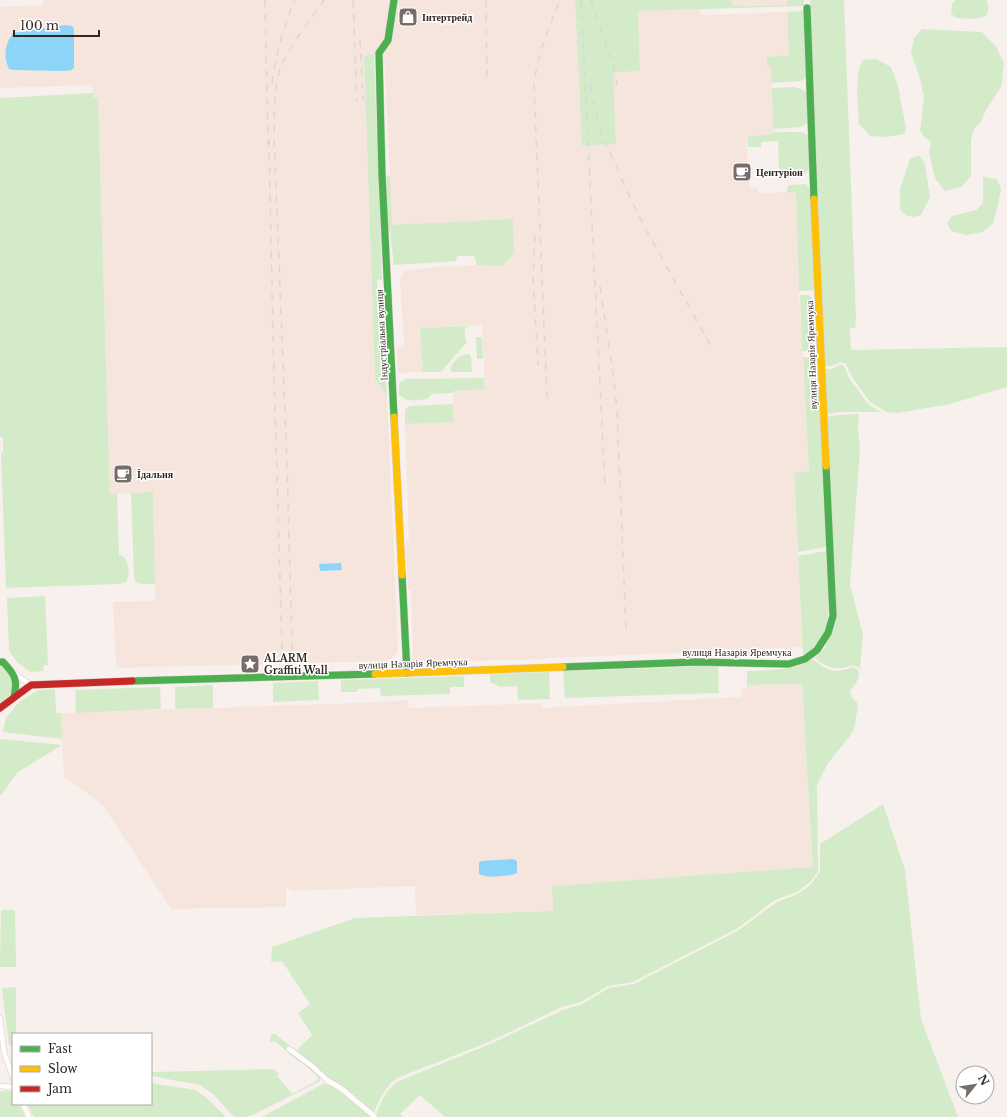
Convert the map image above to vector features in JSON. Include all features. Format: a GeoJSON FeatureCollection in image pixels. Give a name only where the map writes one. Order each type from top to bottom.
{"type":"FeatureCollection","features":[{"type":"Feature","properties":{"kind":"street","name":"Індустріальна вулиця"},"geometry":{"type":"LineString","coordinates":[[394,0],[388,40],[378,53],[382,174],[407,673]]}},
{"type":"Feature","properties":{"kind":"street","name":"вулиця Назарія Яремчука"},"geometry":{"type":"LineString","coordinates":[[31,685],[696,662],[789,664],[800,662],[811,656],[818,649],[830,630],[832,619],[832,586],[820,348],[807,8]]}},
{"type":"Feature","properties":{"kind":"street"},"geometry":{"type":"LineString","coordinates":[[0,708],[31,685],[15,674],[1,660]]}},
{"type":"Feature","properties":{"kind":"street"},"geometry":{"type":"LineString","coordinates":[[14,697],[17,686],[15,674]]}},
{"type":"Feature","properties":{"kind":"street"},"geometry":{"type":"LineString","coordinates":[[0,1018],[4,1052],[12,1075]]}},
{"type":"Feature","properties":{"kind":"street"},"geometry":{"type":"LineString","coordinates":[[289,1049],[312,1066],[327,1080],[342,1088],[375,1117]]}},
{"type":"Feature","properties":{"kind":"street"},"geometry":{"type":"LineString","coordinates":[[0,1086],[12,1087]]}},
{"type":"Feature","properties":{"kind":"street"},"geometry":{"type":"LineString","coordinates":[[24,1105],[29,1117]]}},
{"type":"Feature","properties":{"kind":"shaded area"},"geometry":{"type":"Polygon","coordinates":[[[43,0],[575,0],[582,146],[616,144],[613,72],[640,70],[638,11],[700,9],[701,15],[787,12],[789,55],[766,57],[771,65],[774,134],[746,138],[750,189],[758,188],[758,193],[796,192],[799,291],[809,472],[794,473],[802,647],[413,663],[411,590],[408,590],[406,542],[409,541],[405,424],[454,422],[453,391],[485,389],[482,325],[403,329],[400,278],[406,270],[477,265],[474,256],[457,256],[456,261],[394,265],[390,231],[388,230],[386,176],[390,175],[384,53],[364,56],[375,379],[387,396],[398,650],[391,659],[383,661],[116,668],[113,602],[155,601],[153,492],[110,494],[98,98],[93,98],[92,85],[0,88],[0,7],[43,5],[43,0]]]}},
{"type":"Feature","properties":{"kind":"shaded area"},"geometry":{"type":"Polygon","coordinates":[[[732,0],[787,0],[787,5],[732,6],[732,0]]]}},
{"type":"Feature","properties":{"kind":"shaded area"},"geometry":{"type":"Polygon","coordinates":[[[420,328],[423,372],[398,373],[397,348],[404,347],[403,329],[420,328]]]}},
{"type":"Feature","properties":{"kind":"shaded area"},"geometry":{"type":"Polygon","coordinates":[[[802,684],[813,867],[552,886],[553,911],[416,915],[415,886],[291,891],[286,886],[286,907],[171,909],[102,804],[64,777],[61,713],[408,700],[409,708],[541,703],[542,708],[741,697],[741,689],[747,689],[747,685],[802,684]]]}},
{"type":"Feature","properties":{"kind":"green space"},"geometry":{"type":"Polygon","coordinates":[[[575,0],[732,0],[733,6],[787,5],[787,0],[804,0],[804,6],[638,11],[640,71],[613,72],[616,144],[582,146],[575,0]]]}},
{"type":"Feature","properties":{"kind":"green space"},"geometry":{"type":"Polygon","coordinates":[[[810,0],[844,0],[856,318],[855,328],[850,328],[851,350],[1007,347],[1007,387],[950,404],[897,413],[887,412],[870,402],[852,377],[846,364],[841,362],[831,366],[825,366],[810,0]]]}},
{"type":"Feature","properties":{"kind":"green space"},"geometry":{"type":"Polygon","coordinates":[[[955,0],[986,0],[989,7],[986,16],[975,19],[956,18],[951,13],[952,4],[955,0]]]}},
{"type":"Feature","properties":{"kind":"green space"},"geometry":{"type":"Polygon","coordinates":[[[805,11],[807,77],[801,81],[771,83],[771,66],[767,65],[766,57],[789,55],[787,12],[805,11]]]}},
{"type":"Feature","properties":{"kind":"green space"},"geometry":{"type":"Polygon","coordinates":[[[922,29],[982,32],[996,46],[1004,64],[1001,87],[986,110],[981,122],[974,129],[971,140],[971,176],[961,187],[945,191],[935,178],[929,153],[931,142],[924,137],[920,130],[924,97],[920,78],[911,53],[914,38],[922,29]]]}},
{"type":"Feature","properties":{"kind":"green space"},"geometry":{"type":"Polygon","coordinates":[[[374,54],[382,279],[377,280],[378,311],[384,329],[387,396],[375,379],[364,56],[374,54]]]}},
{"type":"Feature","properties":{"kind":"green space"},"geometry":{"type":"Polygon","coordinates":[[[876,59],[891,67],[898,86],[906,128],[904,134],[887,137],[870,136],[859,124],[857,94],[858,72],[863,60],[876,59]]]}},
{"type":"Feature","properties":{"kind":"green space"},"geometry":{"type":"Polygon","coordinates":[[[795,87],[807,93],[808,123],[801,127],[773,129],[772,88],[795,87]]]}},
{"type":"Feature","properties":{"kind":"green space"},"geometry":{"type":"Polygon","coordinates":[[[93,93],[93,98],[98,98],[110,494],[117,494],[119,555],[123,556],[127,562],[129,569],[128,579],[126,582],[119,584],[6,588],[1,453],[3,453],[3,438],[0,436],[0,98],[93,93]]]}},
{"type":"Feature","properties":{"kind":"green space"},"geometry":{"type":"Polygon","coordinates":[[[774,132],[801,132],[809,135],[810,168],[803,176],[787,177],[781,175],[779,172],[778,141],[761,142],[761,147],[748,147],[747,137],[773,134],[774,132]]]}},
{"type":"Feature","properties":{"kind":"green space"},"geometry":{"type":"Polygon","coordinates":[[[919,155],[925,164],[930,197],[921,215],[914,217],[907,216],[900,209],[900,189],[910,159],[919,155]]]}},
{"type":"Feature","properties":{"kind":"green space"},"geometry":{"type":"Polygon","coordinates":[[[386,176],[390,176],[392,225],[513,219],[514,253],[502,266],[477,265],[474,256],[457,256],[456,261],[394,265],[390,231],[388,230],[386,176]]]}},
{"type":"Feature","properties":{"kind":"green space"},"geometry":{"type":"Polygon","coordinates":[[[983,177],[997,179],[1001,189],[993,223],[983,232],[966,235],[951,231],[947,223],[952,216],[976,210],[983,203],[983,177]]]}},
{"type":"Feature","properties":{"kind":"green space"},"geometry":{"type":"Polygon","coordinates":[[[806,184],[811,190],[815,290],[799,291],[796,192],[787,193],[787,188],[789,185],[806,184]]]}},
{"type":"Feature","properties":{"kind":"green space"},"geometry":{"type":"Polygon","coordinates":[[[800,295],[808,295],[815,300],[818,351],[802,351],[800,295]]]}},
{"type":"Feature","properties":{"kind":"green space"},"geometry":{"type":"Polygon","coordinates":[[[469,326],[465,327],[465,337],[467,342],[441,372],[423,372],[420,328],[469,326]]]}},
{"type":"Feature","properties":{"kind":"green space"},"geometry":{"type":"Polygon","coordinates":[[[476,337],[482,337],[483,359],[477,359],[476,337]]]}},
{"type":"Feature","properties":{"kind":"green space"},"geometry":{"type":"Polygon","coordinates":[[[468,354],[471,356],[472,371],[452,372],[450,369],[455,361],[468,354]]]}},
{"type":"Feature","properties":{"kind":"green space"},"geometry":{"type":"Polygon","coordinates":[[[803,357],[817,357],[826,547],[798,552],[794,473],[809,471],[803,357]]]}},
{"type":"Feature","properties":{"kind":"green space"},"geometry":{"type":"Polygon","coordinates":[[[841,365],[844,366],[849,378],[868,404],[881,412],[840,412],[827,414],[825,369],[832,369],[841,365]]]}},
{"type":"Feature","properties":{"kind":"green space"},"geometry":{"type":"Polygon","coordinates":[[[484,378],[485,389],[432,394],[427,399],[416,400],[409,400],[399,395],[399,383],[406,379],[484,378]]]}},
{"type":"Feature","properties":{"kind":"green space"},"geometry":{"type":"Polygon","coordinates":[[[453,404],[454,422],[405,424],[405,410],[409,406],[453,404]]]}},
{"type":"Feature","properties":{"kind":"green space"},"geometry":{"type":"Polygon","coordinates":[[[859,414],[858,428],[860,449],[850,584],[863,635],[860,668],[853,665],[842,668],[833,668],[824,665],[815,658],[825,648],[836,623],[827,417],[859,414]]]}},
{"type":"Feature","properties":{"kind":"green space"},"geometry":{"type":"Polygon","coordinates":[[[153,492],[155,584],[141,584],[136,582],[134,577],[131,493],[153,492]]]}},
{"type":"Feature","properties":{"kind":"green space"},"geometry":{"type":"Polygon","coordinates":[[[826,551],[828,604],[827,624],[821,639],[803,656],[798,556],[826,551]]]}},
{"type":"Feature","properties":{"kind":"green space"},"geometry":{"type":"Polygon","coordinates":[[[45,596],[48,665],[43,666],[44,671],[30,672],[17,662],[9,651],[7,598],[45,596]]]}},
{"type":"Feature","properties":{"kind":"green space"},"geometry":{"type":"Polygon","coordinates":[[[813,659],[827,669],[836,671],[853,667],[858,670],[859,675],[856,684],[850,691],[852,698],[857,702],[858,706],[854,729],[828,763],[817,785],[818,872],[809,883],[797,892],[775,900],[738,928],[633,982],[608,986],[581,1002],[562,1007],[489,1042],[397,1078],[389,1085],[383,1094],[374,1114],[320,1075],[320,1081],[257,1113],[246,1117],[236,1117],[232,1115],[213,1094],[200,1085],[152,1076],[152,1072],[274,1069],[279,1074],[277,1076],[292,1094],[318,1080],[318,1077],[276,1042],[270,1042],[271,1034],[275,1034],[296,1051],[312,1035],[298,1013],[310,1004],[282,961],[271,962],[272,947],[355,918],[553,911],[552,886],[813,867],[802,684],[747,685],[747,671],[790,668],[813,659]]]}},
{"type":"Feature","properties":{"kind":"green space"},"geometry":{"type":"Polygon","coordinates":[[[0,666],[5,669],[12,679],[12,690],[6,699],[0,703],[0,666]]]}},
{"type":"Feature","properties":{"kind":"green space"},"geometry":{"type":"Polygon","coordinates":[[[718,666],[719,693],[565,698],[563,671],[718,666]]]}},
{"type":"Feature","properties":{"kind":"green space"},"geometry":{"type":"Polygon","coordinates":[[[549,672],[550,699],[518,700],[517,686],[500,687],[490,682],[490,674],[549,672]]]}},
{"type":"Feature","properties":{"kind":"green space"},"geometry":{"type":"Polygon","coordinates":[[[464,676],[464,687],[450,687],[450,694],[381,696],[380,688],[358,689],[357,692],[341,692],[341,680],[464,676]]]}},
{"type":"Feature","properties":{"kind":"green space"},"geometry":{"type":"Polygon","coordinates":[[[318,681],[319,700],[273,702],[273,683],[318,681]]]}},
{"type":"Feature","properties":{"kind":"green space"},"geometry":{"type":"Polygon","coordinates":[[[213,685],[213,708],[175,709],[175,687],[213,685]]]}},
{"type":"Feature","properties":{"kind":"green space"},"geometry":{"type":"Polygon","coordinates":[[[160,687],[161,709],[76,713],[75,690],[160,687]]]}},
{"type":"Feature","properties":{"kind":"green space"},"geometry":{"type":"Polygon","coordinates":[[[55,689],[56,713],[61,713],[62,739],[3,732],[6,718],[19,702],[38,690],[55,689]]]}},
{"type":"Feature","properties":{"kind":"green space"},"geometry":{"type":"Polygon","coordinates":[[[1,739],[62,745],[18,772],[0,796],[1,739]]]}},
{"type":"Feature","properties":{"kind":"green space"},"geometry":{"type":"Polygon","coordinates":[[[883,804],[905,870],[921,1019],[958,1117],[445,1117],[420,1095],[400,1114],[403,1117],[376,1116],[384,1096],[391,1087],[399,1081],[490,1044],[563,1010],[582,1004],[609,988],[634,984],[739,930],[777,902],[798,894],[810,885],[820,872],[820,844],[883,804]]]}},
{"type":"Feature","properties":{"kind":"green space"},"geometry":{"type":"Polygon","coordinates":[[[1,910],[15,910],[16,967],[0,967],[1,910]]]}},
{"type":"Feature","properties":{"kind":"green space"},"geometry":{"type":"Polygon","coordinates":[[[16,987],[16,1033],[12,1033],[12,1046],[9,1045],[2,988],[16,987]]]}},
{"type":"Feature","properties":{"kind":"green space"},"geometry":{"type":"Polygon","coordinates":[[[152,1083],[195,1090],[207,1098],[226,1117],[34,1117],[28,1105],[152,1105],[152,1083]]]}},
{"type":"Feature","properties":{"kind":"green space"},"geometry":{"type":"Polygon","coordinates":[[[323,1084],[330,1085],[344,1092],[373,1117],[262,1117],[323,1084]]]}},
{"type":"Feature","properties":{"kind":"green space"},"geometry":{"type":"Polygon","coordinates":[[[0,1091],[12,1091],[12,1105],[19,1105],[25,1117],[0,1117],[0,1091]]]}},
{"type":"Feature","properties":{"kind":"water"},"geometry":{"type":"Polygon","coordinates":[[[65,25],[72,26],[74,29],[74,68],[65,71],[9,69],[6,59],[6,50],[8,41],[13,33],[65,25]]]}},
{"type":"Feature","properties":{"kind":"water"},"geometry":{"type":"Polygon","coordinates":[[[341,563],[342,570],[320,571],[319,564],[341,563]]]}},
{"type":"Feature","properties":{"kind":"water"},"geometry":{"type":"Polygon","coordinates":[[[513,859],[517,861],[517,873],[498,876],[479,874],[479,863],[481,861],[513,859]]]}},
{"type":"Feature","properties":{"kind":"railway"},"geometry":{"type":"LineString","coordinates":[[265,0],[268,144]]}},
{"type":"Feature","properties":{"kind":"railway"},"geometry":{"type":"LineString","coordinates":[[272,83],[278,51],[294,0]]}},
{"type":"Feature","properties":{"kind":"railway"},"geometry":{"type":"LineString","coordinates":[[292,650],[287,464],[274,137],[275,101],[278,75],[281,67],[295,42],[324,0]]}},
{"type":"Feature","properties":{"kind":"railway"},"geometry":{"type":"LineString","coordinates":[[353,0],[357,101]]}},
{"type":"Feature","properties":{"kind":"railway"},"geometry":{"type":"LineString","coordinates":[[486,0],[487,81]]}},
{"type":"Feature","properties":{"kind":"railway"},"geometry":{"type":"LineString","coordinates":[[547,398],[534,85],[541,52],[560,0]]}},
{"type":"Feature","properties":{"kind":"railway"},"geometry":{"type":"LineString","coordinates":[[581,0],[605,486]]}},
{"type":"Feature","properties":{"kind":"railway"},"geometry":{"type":"LineString","coordinates":[[591,0],[613,65],[617,85]]}},
{"type":"Feature","properties":{"kind":"railway"},"geometry":{"type":"LineString","coordinates":[[360,40],[363,100]]}},
{"type":"Feature","properties":{"kind":"railway"},"geometry":{"type":"LineString","coordinates":[[590,86],[603,137],[627,191],[645,228],[711,346]]}},
{"type":"Feature","properties":{"kind":"railway"},"geometry":{"type":"LineString","coordinates":[[269,139],[282,649]]}},
{"type":"Feature","properties":{"kind":"railway"},"geometry":{"type":"LineString","coordinates":[[535,235],[533,279],[538,365]]}},
{"type":"Feature","properties":{"kind":"railway"},"geometry":{"type":"LineString","coordinates":[[600,286],[617,411],[626,630]]}},
{"type":"Feature","properties":{"kind":"traffic: fast"},"geometry":{"type":"LineString","coordinates":[[394,0],[388,40],[379,53],[382,175],[394,417]]}},
{"type":"Feature","properties":{"kind":"traffic: fast"},"geometry":{"type":"LineString","coordinates":[[807,8],[814,199]]}},
{"type":"Feature","properties":{"kind":"traffic: fast"},"geometry":{"type":"LineString","coordinates":[[563,667],[696,662],[789,664],[805,659],[817,650],[828,633],[833,616],[826,466]]}},
{"type":"Feature","properties":{"kind":"traffic: fast"},"geometry":{"type":"LineString","coordinates":[[402,575],[407,673]]}},
{"type":"Feature","properties":{"kind":"traffic: fast"},"geometry":{"type":"LineString","coordinates":[[0,662],[3,662],[13,674],[16,686],[14,697]]}},
{"type":"Feature","properties":{"kind":"traffic: fast"},"geometry":{"type":"LineString","coordinates":[[132,681],[375,674]]}},
{"type":"Feature","properties":{"kind":"traffic: slow"},"geometry":{"type":"LineString","coordinates":[[814,199],[826,466]]}},
{"type":"Feature","properties":{"kind":"traffic: slow"},"geometry":{"type":"LineString","coordinates":[[394,417],[402,575]]}},
{"type":"Feature","properties":{"kind":"traffic: slow"},"geometry":{"type":"LineString","coordinates":[[375,674],[563,667]]}},
{"type":"Feature","properties":{"kind":"traffic: jam"},"geometry":{"type":"LineString","coordinates":[[0,708],[31,685],[132,681]]}},
{"type":"Feature","properties":{"kind":"place","name":"Інтертрейд"},"geometry":{"type":"Point","coordinates":[408,17]}},
{"type":"Feature","properties":{"kind":"place","name":"Центуріон"},"geometry":{"type":"Point","coordinates":[742,172]}},
{"type":"Feature","properties":{"kind":"place","name":"Їдальня"},"geometry":{"type":"Point","coordinates":[123,474]}},
{"type":"Feature","properties":{"kind":"place","name":"ALARM Graffiti Wall"},"geometry":{"type":"Point","coordinates":[250,664]}}]}
